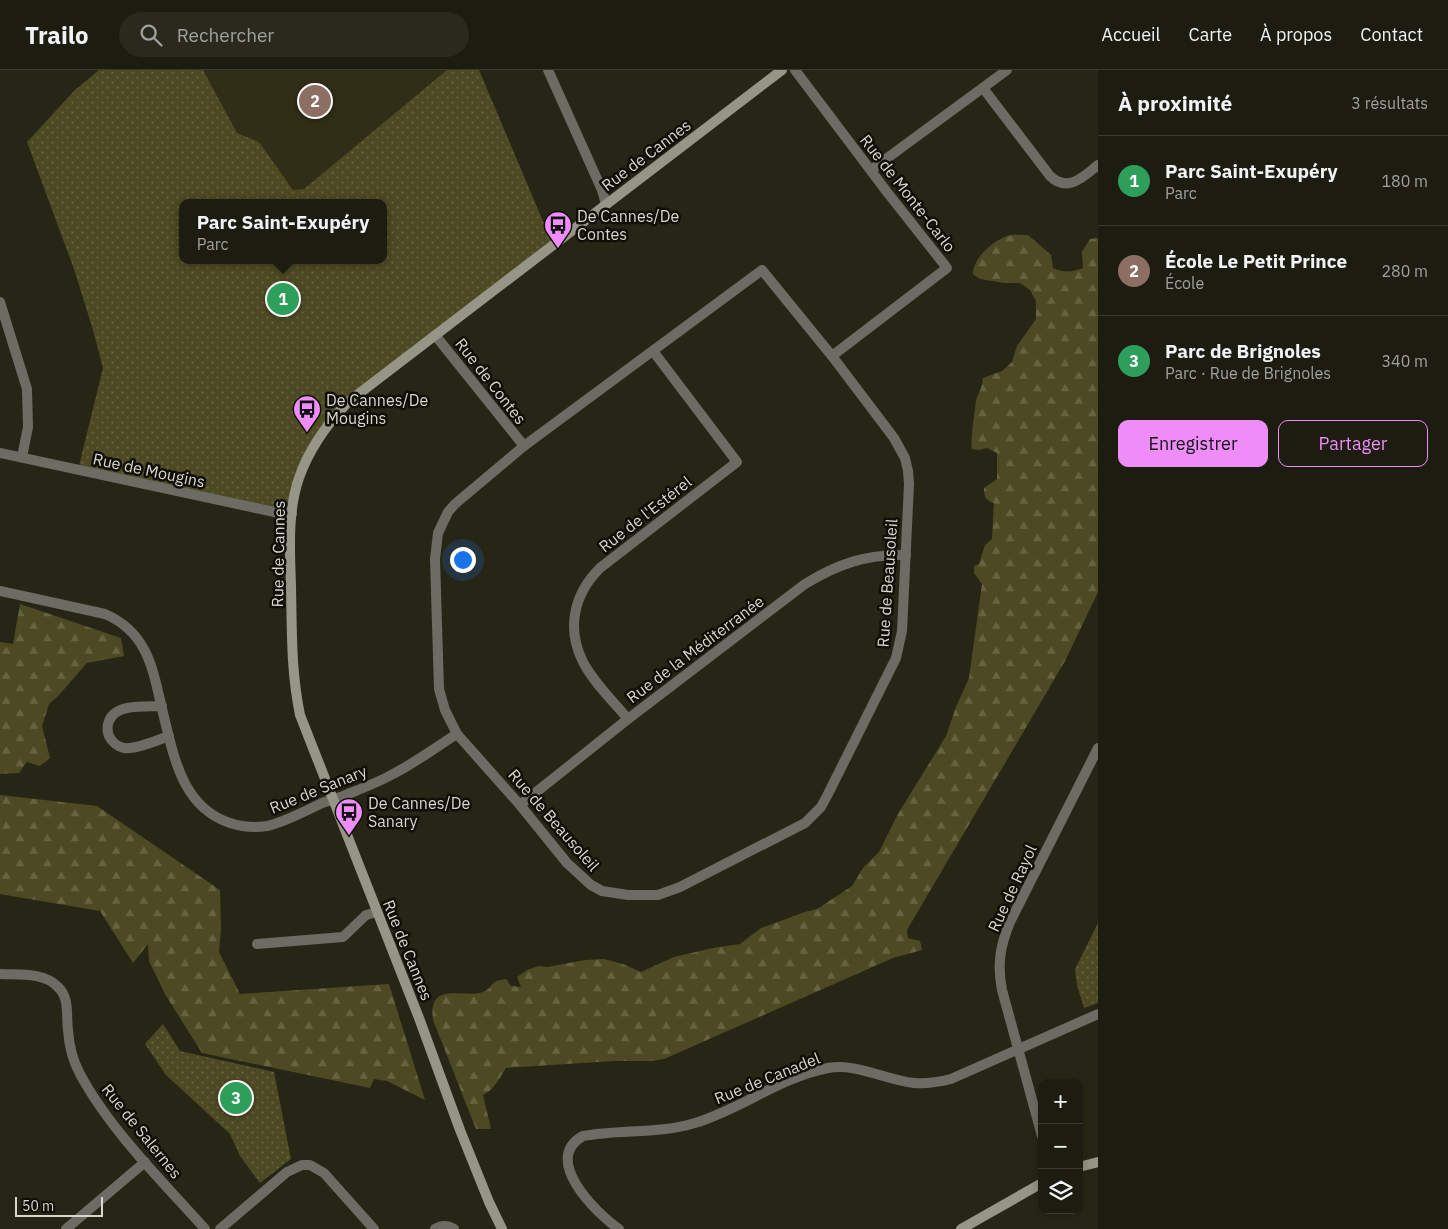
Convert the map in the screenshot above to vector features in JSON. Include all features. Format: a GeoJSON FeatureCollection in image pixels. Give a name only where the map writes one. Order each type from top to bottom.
{"type":"FeatureCollection","features":[{"type":"Feature","properties":{"kind":"street"},"geometry":{"type":"LineString","coordinates":[[548,70],[606,204]]}},
{"type":"Feature","properties":{"kind":"street","name":"Rue de Cannes"},"geometry":{"type":"LineString","coordinates":[[502,1229],[460,1130],[419,1018],[300,716],[292,667],[290,540],[294,493],[299,477],[311,452],[328,425],[348,402],[782,70]]}},
{"type":"Feature","properties":{"kind":"street","name":"Rue de Monte-Carlo"},"geometry":{"type":"LineString","coordinates":[[795,70],[946,268],[832,356]]}},
{"type":"Feature","properties":{"kind":"street"},"geometry":{"type":"LineString","coordinates":[[871,170],[1007,70]]}},
{"type":"Feature","properties":{"kind":"street"},"geometry":{"type":"LineString","coordinates":[[983,88],[1055,181],[1068,184],[1075,182],[1098,165]]}},
{"type":"Feature","properties":{"kind":"street","name":"Rue de Beausoleil"},"geometry":{"type":"LineString","coordinates":[[762,270],[832,356],[901,448],[905,458],[909,484],[906,556],[902,631],[896,658],[821,807],[805,823],[680,887],[658,895],[628,895],[602,891],[580,876],[457,734],[445,710],[439,689],[435,559],[438,533],[448,512],[455,504],[524,446],[653,351],[762,270]]}},
{"type":"Feature","properties":{"kind":"street"},"geometry":{"type":"LineString","coordinates":[[0,302],[27,389],[28,427],[22,457]]}},
{"type":"Feature","properties":{"kind":"street","name":"Rue de Contes"},"geometry":{"type":"LineString","coordinates":[[435,335],[524,446]]}},
{"type":"Feature","properties":{"kind":"street","name":"Rue de l'Estérel"},"geometry":{"type":"LineString","coordinates":[[628,719],[590,674],[583,662],[574,634],[575,610],[579,597],[585,585],[600,568],[737,462],[653,351]]}},
{"type":"Feature","properties":{"kind":"street","name":"Rue de Mougins"},"geometry":{"type":"LineString","coordinates":[[0,453],[279,513],[292,514]]}},
{"type":"Feature","properties":{"kind":"street","name":"Rue de la Méditerranée"},"geometry":{"type":"LineString","coordinates":[[520,805],[628,719],[805,584],[818,576],[860,558],[886,555],[906,556]]}},
{"type":"Feature","properties":{"kind":"street","name":"Rue de Sanary"},"geometry":{"type":"LineString","coordinates":[[0,591],[105,614],[116,619],[134,634],[148,654],[178,769],[185,785],[201,806],[212,816],[224,821],[250,828],[277,823],[393,774],[457,734]]}},
{"type":"Feature","properties":{"kind":"street"},"geometry":{"type":"LineString","coordinates":[[162,706],[124,708],[117,711],[111,716],[107,724],[108,732],[111,740],[124,748],[133,748],[169,736]]}},
{"type":"Feature","properties":{"kind":"street","name":"Rue de Rayol"},"geometry":{"type":"LineString","coordinates":[[1039,1124],[999,976],[1000,952],[1013,915],[1098,748]]}},
{"type":"Feature","properties":{"kind":"street"},"geometry":{"type":"LineString","coordinates":[[257,944],[343,937],[366,915],[377,912]]}},
{"type":"Feature","properties":{"kind":"street","name":"Rue de Salernes"},"geometry":{"type":"LineString","coordinates":[[0,974],[47,978],[60,988],[66,1001],[72,1054],[81,1075],[114,1124],[205,1229]]}},
{"type":"Feature","properties":{"kind":"street","name":"Rue de Canadel"},"geometry":{"type":"LineString","coordinates":[[619,1229],[608,1222],[588,1201],[569,1169],[567,1162],[570,1148],[573,1143],[583,1136],[685,1126],[710,1118],[805,1075],[830,1068],[852,1068],[913,1082],[934,1082],[951,1079],[1098,1014]]}},
{"type":"Feature","properties":{"kind":"street"},"geometry":{"type":"LineString","coordinates":[[66,1229],[145,1162]]}},
{"type":"Feature","properties":{"kind":"street"},"geometry":{"type":"LineString","coordinates":[[1083,1166],[1098,1162]]}},
{"type":"Feature","properties":{"kind":"street"},"geometry":{"type":"LineString","coordinates":[[220,1229],[280,1177],[295,1167],[302,1165],[310,1166],[324,1173],[374,1229]]}},
{"type":"Feature","properties":{"kind":"street"},"geometry":{"type":"LineString","coordinates":[[961,1229],[1038,1185]]}},
{"type":"Feature","properties":{"kind":"street"},"geometry":{"type":"LineString","coordinates":[[435,1229],[445,1226],[454,1229]]}},
{"type":"Feature","properties":{"kind":"shaded area"},"geometry":{"type":"Polygon","coordinates":[[[203,70],[447,70],[304,189],[293,190],[259,142],[237,133],[203,70]]]}},
{"type":"Feature","properties":{"kind":"green space"},"geometry":{"type":"Polygon","coordinates":[[[99,70],[203,70],[237,133],[259,142],[293,190],[304,189],[447,70],[479,70],[553,245],[362,391],[311,452],[292,514],[78,470],[103,368],[74,269],[27,142],[75,90],[99,70]]]}},
{"type":"Feature","properties":{"kind":"green space"},"geometry":{"type":"Polygon","coordinates":[[[1009,235],[1028,235],[1051,255],[1053,268],[1064,271],[1083,268],[1082,252],[1090,239],[1098,238],[1098,592],[1065,661],[907,930],[908,938],[920,941],[922,950],[893,958],[664,1059],[506,1068],[494,1087],[483,1095],[491,1129],[476,1129],[433,1020],[433,1008],[436,1000],[441,995],[475,994],[489,989],[496,981],[506,979],[511,986],[521,987],[517,977],[527,970],[539,966],[547,967],[585,960],[604,959],[623,964],[641,972],[674,957],[740,944],[761,928],[817,909],[852,886],[863,868],[879,852],[898,814],[946,736],[969,678],[982,584],[974,573],[974,566],[979,564],[985,545],[992,539],[994,503],[986,498],[984,488],[997,479],[997,453],[987,448],[972,449],[976,401],[983,378],[1002,371],[1012,362],[1017,346],[1036,319],[1036,301],[1030,290],[1020,283],[1004,283],[980,279],[973,274],[976,262],[980,256],[996,242],[1009,235]]]}},
{"type":"Feature","properties":{"kind":"green space"},"geometry":{"type":"Polygon","coordinates":[[[20,604],[121,638],[124,656],[87,663],[49,704],[42,726],[50,758],[40,766],[27,762],[19,773],[0,774],[0,642],[13,644],[20,604]]]}},
{"type":"Feature","properties":{"kind":"green space"},"geometry":{"type":"Polygon","coordinates":[[[0,795],[97,806],[220,890],[221,929],[219,952],[240,994],[389,984],[425,1100],[387,1081],[374,1079],[370,1088],[202,1053],[165,994],[149,961],[148,944],[133,963],[100,911],[0,894],[0,795]]]}},
{"type":"Feature","properties":{"kind":"green space"},"geometry":{"type":"Polygon","coordinates":[[[1098,923],[1098,1003],[1084,1008],[1077,985],[1075,969],[1098,923]]]}},
{"type":"Feature","properties":{"kind":"green space"},"geometry":{"type":"Polygon","coordinates":[[[163,1024],[180,1051],[274,1072],[291,1159],[260,1183],[240,1156],[230,1134],[166,1075],[145,1044],[163,1024]]]}},
{"type":"Feature","properties":{"kind":"place","name":"École Le Petit Prince"},"geometry":{"type":"Point","coordinates":[315,101]}},
{"type":"Feature","properties":{"kind":"place","name":"De Cannes/De Contes"},"geometry":{"type":"Point","coordinates":[558,249]}},
{"type":"Feature","properties":{"kind":"place","name":"Parc Saint-Exupéry"},"geometry":{"type":"Point","coordinates":[283,299]}},
{"type":"Feature","properties":{"kind":"place","name":"De Cannes/De Mougins"},"geometry":{"type":"Point","coordinates":[307,433]}},
{"type":"Feature","properties":{"kind":"place","name":"De Cannes/De Sanary"},"geometry":{"type":"Point","coordinates":[349,836]}},
{"type":"Feature","properties":{"kind":"place","name":"Parc de Brignoles"},"geometry":{"type":"Point","coordinates":[236,1098]}}]}
